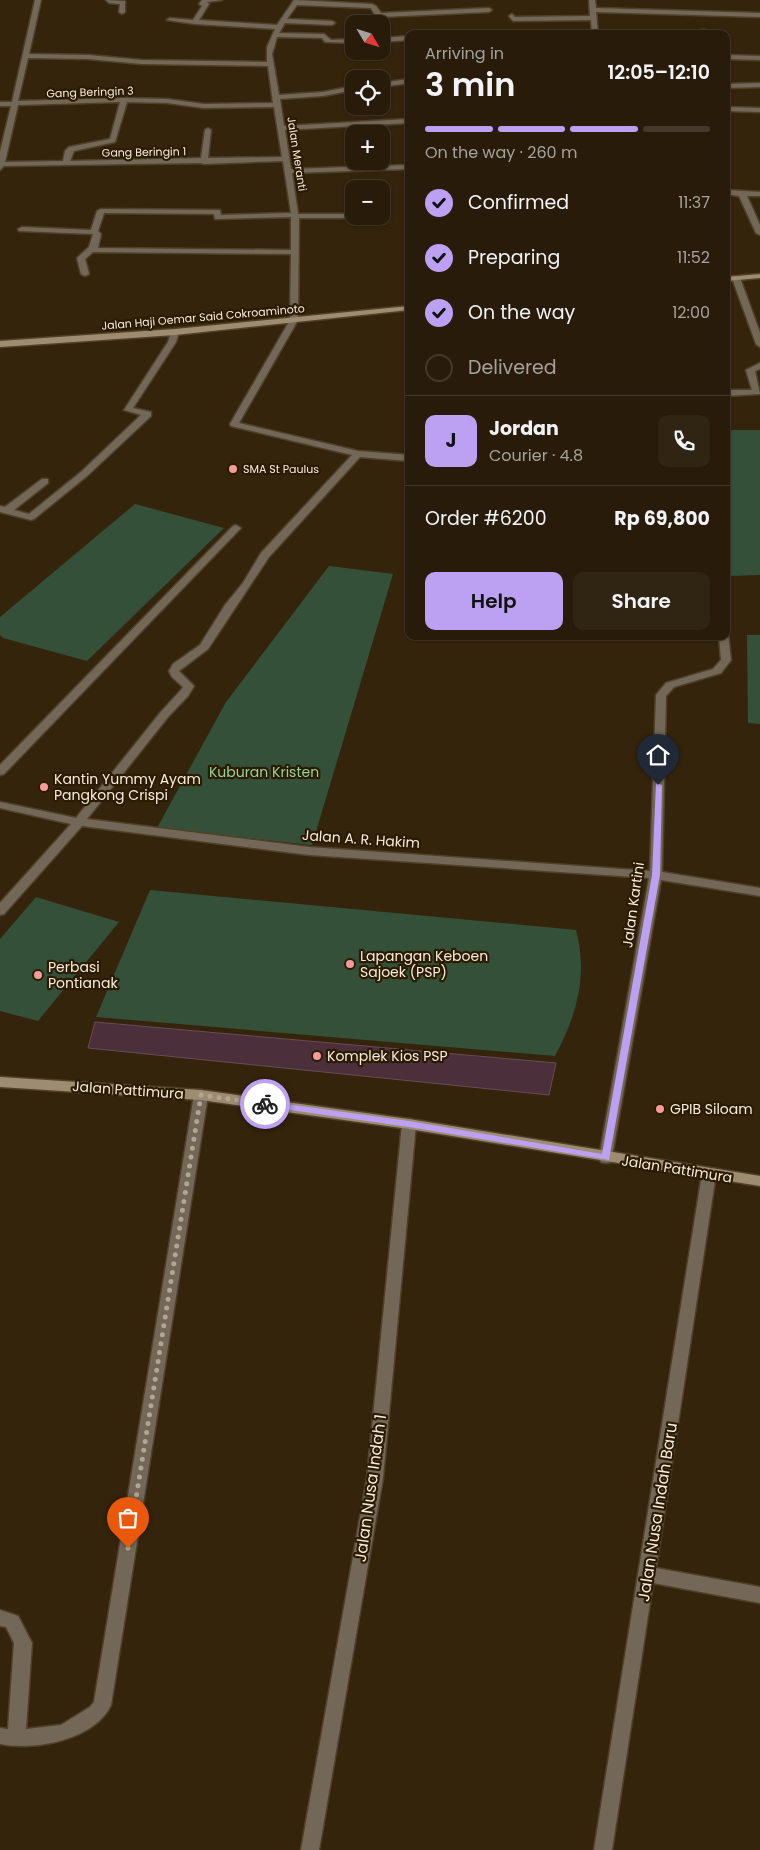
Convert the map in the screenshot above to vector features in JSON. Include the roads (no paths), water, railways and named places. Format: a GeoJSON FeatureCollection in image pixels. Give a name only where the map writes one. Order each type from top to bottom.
{"type":"FeatureCollection","features":[{"type":"Feature","properties":{"kind":"street"},"geometry":{"type":"LineString","coordinates":[[0,166],[4,132],[15,104],[38,0]]}},
{"type":"Feature","properties":{"kind":"street"},"geometry":{"type":"LineString","coordinates":[[109,0],[111,2],[124,2],[122,12]]}},
{"type":"Feature","properties":{"kind":"street"},"geometry":{"type":"LineString","coordinates":[[195,22],[206,4],[202,4],[206,0],[219,0]]}},
{"type":"Feature","properties":{"kind":"street"},"geometry":{"type":"LineString","coordinates":[[592,0],[595,30]]}},
{"type":"Feature","properties":{"kind":"street"},"geometry":{"type":"LineString","coordinates":[[296,1],[372,6],[378,14],[490,10]]}},
{"type":"Feature","properties":{"kind":"street","name":"Jalan Meranti"},"geometry":{"type":"LineString","coordinates":[[294,320],[294,216],[271,64],[270,44],[296,1]]}},
{"type":"Feature","properties":{"kind":"street"},"geometry":{"type":"LineString","coordinates":[[593,10],[760,15]]}},
{"type":"Feature","properties":{"kind":"street"},"geometry":{"type":"LineString","coordinates":[[513,21],[594,18]]}},
{"type":"Feature","properties":{"kind":"street"},"geometry":{"type":"LineString","coordinates":[[170,20],[281,24],[332,23]]}},
{"type":"Feature","properties":{"kind":"street"},"geometry":{"type":"LineString","coordinates":[[275,35],[324,36],[330,42],[345,41]]}},
{"type":"Feature","properties":{"kind":"street"},"geometry":{"type":"LineString","coordinates":[[390,39],[405,38]]}},
{"type":"Feature","properties":{"kind":"street"},"geometry":{"type":"LineString","coordinates":[[25,56],[88,57],[142,62],[271,64]]}},
{"type":"Feature","properties":{"kind":"street"},"geometry":{"type":"LineString","coordinates":[[730,57],[760,58]]}},
{"type":"Feature","properties":{"kind":"street"},"geometry":{"type":"LineString","coordinates":[[390,83],[405,81]]}},
{"type":"Feature","properties":{"kind":"street"},"geometry":{"type":"LineString","coordinates":[[730,86],[760,85]]}},
{"type":"Feature","properties":{"kind":"street"},"geometry":{"type":"LineString","coordinates":[[276,97],[324,94],[345,90]]}},
{"type":"Feature","properties":{"kind":"street"},"geometry":{"type":"LineString","coordinates":[[66,164],[69,151],[72,149],[113,141],[124,100]]}},
{"type":"Feature","properties":{"kind":"street","name":"Gang Beringin 3"},"geometry":{"type":"LineString","coordinates":[[0,104],[124,100],[167,101],[204,106],[278,105]]}},
{"type":"Feature","properties":{"kind":"street"},"geometry":{"type":"LineString","coordinates":[[730,110],[760,110]]}},
{"type":"Feature","properties":{"kind":"street"},"geometry":{"type":"LineString","coordinates":[[282,128],[405,121]]}},
{"type":"Feature","properties":{"kind":"street"},"geometry":{"type":"LineString","coordinates":[[204,162],[208,130]]}},
{"type":"Feature","properties":{"kind":"street","name":"Gang Beringin 1"},"geometry":{"type":"LineString","coordinates":[[0,166],[286,159]]}},
{"type":"Feature","properties":{"kind":"street"},"geometry":{"type":"LineString","coordinates":[[288,171],[405,167]]}},
{"type":"Feature","properties":{"kind":"street"},"geometry":{"type":"LineString","coordinates":[[730,192],[760,194]]}},
{"type":"Feature","properties":{"kind":"street"},"geometry":{"type":"LineString","coordinates":[[742,194],[760,233]]}},
{"type":"Feature","properties":{"kind":"street"},"geometry":{"type":"LineString","coordinates":[[85,274],[81,258],[93,248],[97,234],[94,232],[101,211],[217,212],[218,217],[345,216]]}},
{"type":"Feature","properties":{"kind":"street"},"geometry":{"type":"LineString","coordinates":[[22,229],[94,232]]}},
{"type":"Feature","properties":{"kind":"street"},"geometry":{"type":"LineString","coordinates":[[93,248],[295,252]]}},
{"type":"Feature","properties":{"kind":"street"},"geometry":{"type":"LineString","coordinates":[[730,279],[760,276]]}},
{"type":"Feature","properties":{"kind":"street"},"geometry":{"type":"LineString","coordinates":[[736,278],[760,344]]}},
{"type":"Feature","properties":{"kind":"street","name":"Jalan Haji Oemar Said Cokroaminoto"},"geometry":{"type":"LineString","coordinates":[[0,344],[175,332],[405,308]]}},
{"type":"Feature","properties":{"kind":"street"},"geometry":{"type":"LineString","coordinates":[[294,320],[234,424],[358,454],[405,458]]}},
{"type":"Feature","properties":{"kind":"street"},"geometry":{"type":"LineString","coordinates":[[4,510],[31,517],[84,474],[148,414],[128,410],[172,342],[175,332]]}},
{"type":"Feature","properties":{"kind":"street"},"geometry":{"type":"LineString","coordinates":[[730,392],[758,392],[750,370],[760,366]]}},
{"type":"Feature","properties":{"kind":"street"},"geometry":{"type":"LineString","coordinates":[[0,911],[122,772],[166,713],[186,692],[189,686],[176,675],[174,671],[177,666],[204,647],[230,605],[247,584],[265,555],[358,454]]}},
{"type":"Feature","properties":{"kind":"street"},"geometry":{"type":"LineString","coordinates":[[4,510],[45,481]]}},
{"type":"Feature","properties":{"kind":"street"},"geometry":{"type":"LineString","coordinates":[[0,772],[236,528]]}},
{"type":"Feature","properties":{"kind":"street","name":"Jalan Kartini"},"geometry":{"type":"LineString","coordinates":[[606,1158],[656,875],[661,695],[670,685],[680,680],[717,671],[726,660],[724,640]]}},
{"type":"Feature","properties":{"kind":"street","name":"Jalan A. R. Hakim"},"geometry":{"type":"LineString","coordinates":[[0,805],[79,822],[309,851],[656,875],[760,892]]}},
{"type":"Feature","properties":{"kind":"street","name":"Jalan Pattimura"},"geometry":{"type":"LineString","coordinates":[[0,1082],[201,1095],[409,1124],[606,1158],[760,1181]]}},
{"type":"Feature","properties":{"kind":"street"},"geometry":{"type":"LineString","coordinates":[[0,1618],[12,1621],[23,1643],[8,1738],[64,1733],[96,1714],[102,1705],[201,1095]]}},
{"type":"Feature","properties":{"kind":"street","name":"Jalan Nusa Indah 1"},"geometry":{"type":"LineString","coordinates":[[310,1850],[375,1478],[409,1124]]}},
{"type":"Feature","properties":{"kind":"street","name":"Jalan Nusa Indah Baru"},"geometry":{"type":"LineString","coordinates":[[603,1850],[709,1174]]}},
{"type":"Feature","properties":{"kind":"street"},"geometry":{"type":"LineString","coordinates":[[647,1574],[760,1595]]}},
{"type":"Feature","properties":{"kind":"place","name":"SMA St Paulus"},"geometry":{"type":"Point","coordinates":[233,469]}},
{"type":"Feature","properties":{"kind":"place","name":"Kantin Yummy Ayam Pangkong Crispi"},"geometry":{"type":"Point","coordinates":[44,787]}},
{"type":"Feature","properties":{"kind":"place","name":"Lapangan Keboen Sajoek (PSP)"},"geometry":{"type":"Point","coordinates":[350,964]}},
{"type":"Feature","properties":{"kind":"place","name":"Perbasi Pontianak"},"geometry":{"type":"Point","coordinates":[38,975]}},
{"type":"Feature","properties":{"kind":"place","name":"Komplek Kios PSP"},"geometry":{"type":"Point","coordinates":[317,1056]}},
{"type":"Feature","properties":{"kind":"place","name":"GPIB Siloam"},"geometry":{"type":"Point","coordinates":[660,1109]}},
{"type":"Feature","properties":{"kind":"park label","name":"Kuburan Kristen"},"geometry":{"type":"Point","coordinates":[264,772]}}]}
